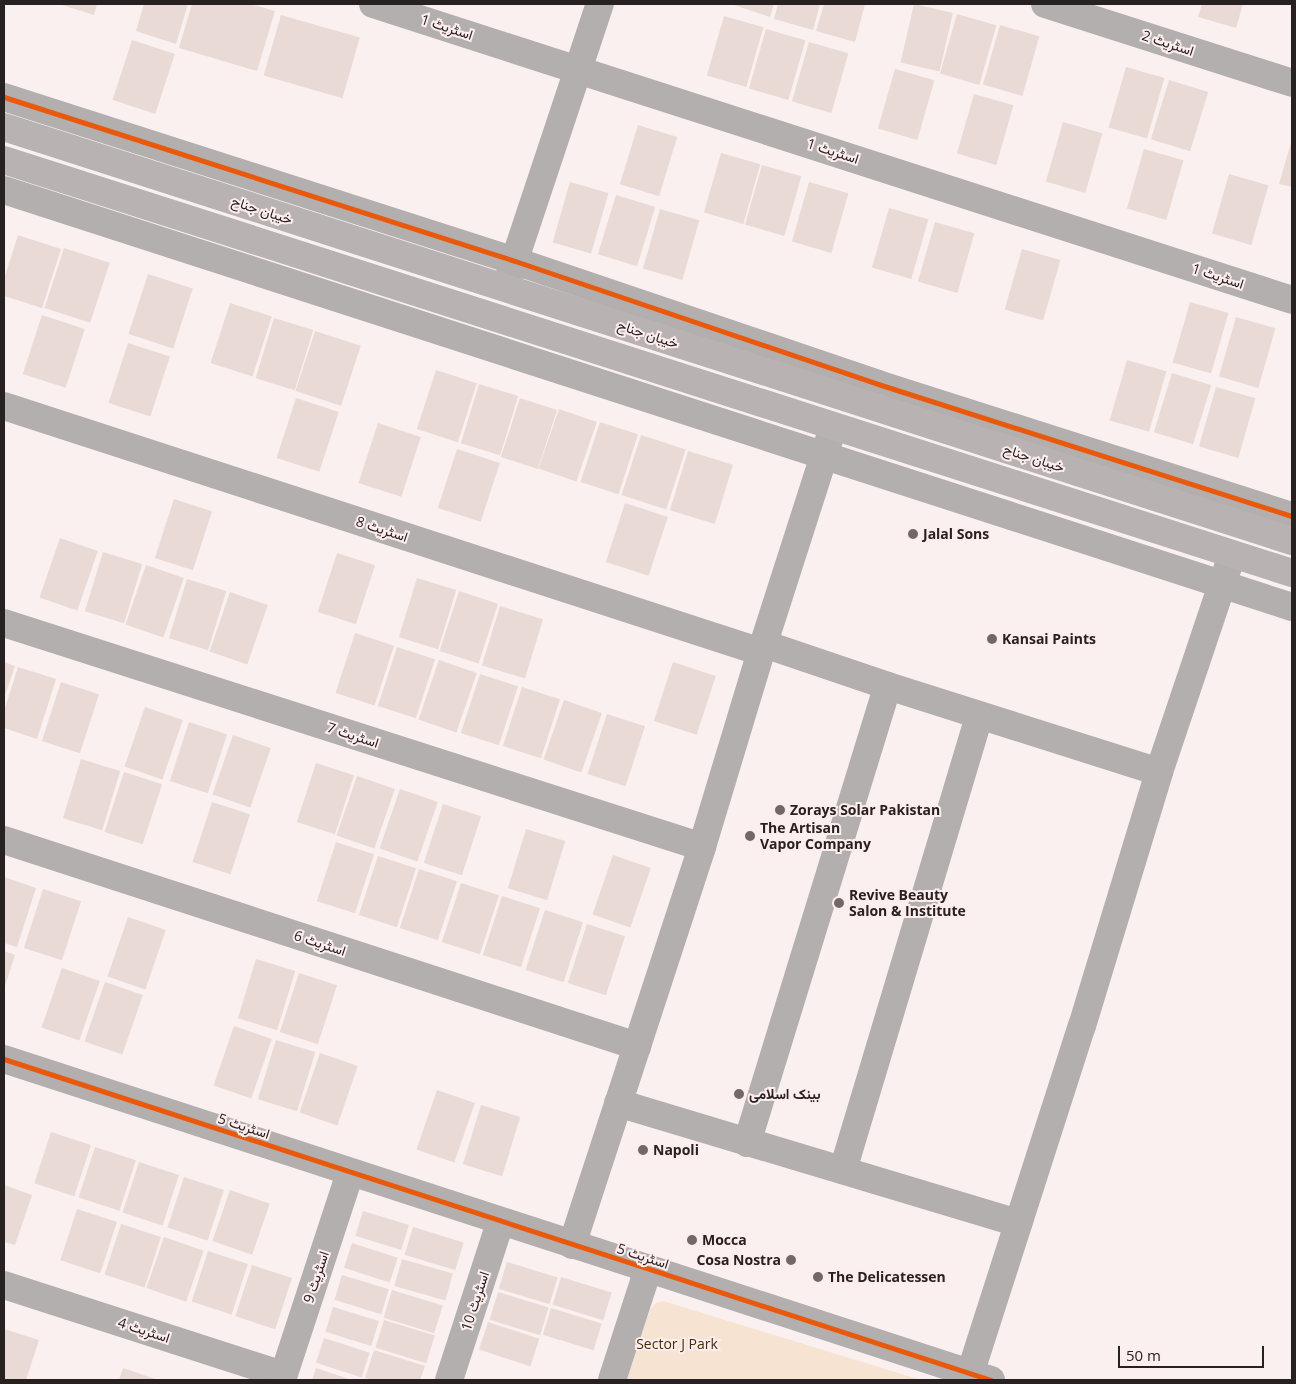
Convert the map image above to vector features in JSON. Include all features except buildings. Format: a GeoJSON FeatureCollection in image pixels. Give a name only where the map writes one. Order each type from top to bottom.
{"type":"FeatureCollection","features":[{"type":"Feature","properties":{"kind":"main road","name":"خیبان جناح"},"geometry":{"type":"LineString","coordinates":[[4,127],[1292,541]]}},
{"type":"Feature","properties":{"kind":"main road"},"geometry":{"type":"LineString","coordinates":[[4,161],[833,428],[1292,573]]}},
{"type":"Feature","properties":{"kind":"street","name":"اسٹریٹ 1"},"geometry":{"type":"LineString","coordinates":[[372,4],[1292,300]]}},
{"type":"Feature","properties":{"kind":"street"},"geometry":{"type":"LineString","coordinates":[[505,288],[600,4]]}},
{"type":"Feature","properties":{"kind":"street","name":"اسٹریٹ 2"},"geometry":{"type":"LineString","coordinates":[[1045,4],[1291,79]]}},
{"type":"Feature","properties":{"kind":"street"},"geometry":{"type":"LineString","coordinates":[[4,97],[515,261],[878,384],[1292,516]]}},
{"type":"Feature","properties":{"kind":"street"},"geometry":{"type":"LineString","coordinates":[[4,190],[1292,607]]}},
{"type":"Feature","properties":{"kind":"street","name":"اسٹریٹ 8"},"geometry":{"type":"LineString","coordinates":[[4,406],[762,648],[1159,772]]}},
{"type":"Feature","properties":{"kind":"street"},"geometry":{"type":"LineString","coordinates":[[572,1246],[702,847],[762,648],[833,428]]}},
{"type":"Feature","properties":{"kind":"street"},"geometry":{"type":"LineString","coordinates":[[980,1377],[1018,1223],[1084,1017],[1159,772],[1232,554]]}},
{"type":"Feature","properties":{"kind":"street","name":"اسٹریٹ 7"},"geometry":{"type":"LineString","coordinates":[[4,622],[702,847]]}},
{"type":"Feature","properties":{"kind":"street"},"geometry":{"type":"LineString","coordinates":[[747,1143],[888,686]]}},
{"type":"Feature","properties":{"kind":"street"},"geometry":{"type":"LineString","coordinates":[[843,1170],[979,716]]}},
{"type":"Feature","properties":{"kind":"street","name":"اسٹریٹ 6"},"geometry":{"type":"LineString","coordinates":[[4,840],[637,1046]]}},
{"type":"Feature","properties":{"kind":"street","name":"اسٹریٹ 5"},"geometry":{"type":"LineString","coordinates":[[4,1060],[500,1223],[980,1377]]}},
{"type":"Feature","properties":{"kind":"street"},"geometry":{"type":"LineString","coordinates":[[618,1103],[1018,1223]]}},
{"type":"Feature","properties":{"kind":"street","name":"اسٹریٹ 9"},"geometry":{"type":"LineString","coordinates":[[283,1378],[350,1173]]}},
{"type":"Feature","properties":{"kind":"street","name":"اسٹریٹ 10"},"geometry":{"type":"LineString","coordinates":[[449,1380],[500,1223]]}},
{"type":"Feature","properties":{"kind":"street"},"geometry":{"type":"LineString","coordinates":[[612,1380],[648,1269]]}},
{"type":"Feature","properties":{"kind":"street","name":"اسٹریٹ 4"},"geometry":{"type":"LineString","coordinates":[[4,1285],[283,1378]]}},
{"type":"Feature","properties":{"kind":"green space","name":"Sector J Park"},"geometry":{"type":"Polygon","coordinates":[[[663,1301],[921,1380],[625,1380],[650,1310],[656,1303],[663,1301]]]}},
{"type":"Feature","properties":{"kind":"cycle path"},"geometry":{"type":"LineString","coordinates":[[4,97],[515,261],[878,384],[1292,516]]}},
{"type":"Feature","properties":{"kind":"cycle path"},"geometry":{"type":"LineString","coordinates":[[4,1059],[991,1380]]}},
{"type":"Feature","properties":{"kind":"place","name":"Jalal Sons"},"geometry":{"type":"Point","coordinates":[913,534]}},
{"type":"Feature","properties":{"kind":"place","name":"Kansai Paints"},"geometry":{"type":"Point","coordinates":[992,639]}},
{"type":"Feature","properties":{"kind":"place","name":"Zorays Solar Pakistan"},"geometry":{"type":"Point","coordinates":[780,810]}},
{"type":"Feature","properties":{"kind":"place","name":"The Artisan Vapor Company"},"geometry":{"type":"Point","coordinates":[750,836]}},
{"type":"Feature","properties":{"kind":"place","name":"Revive Beauty Salon & Institute"},"geometry":{"type":"Point","coordinates":[839,903]}},
{"type":"Feature","properties":{"kind":"place","name":"بینک اسلامی"},"geometry":{"type":"Point","coordinates":[739,1094]}},
{"type":"Feature","properties":{"kind":"place","name":"Napoli"},"geometry":{"type":"Point","coordinates":[643,1150]}},
{"type":"Feature","properties":{"kind":"place","name":"Mocca"},"geometry":{"type":"Point","coordinates":[692,1240]}},
{"type":"Feature","properties":{"kind":"place","name":"Cosa Nostra"},"geometry":{"type":"Point","coordinates":[791,1260]}},
{"type":"Feature","properties":{"kind":"place","name":"The Delicatessen"},"geometry":{"type":"Point","coordinates":[818,1277]}}]}
